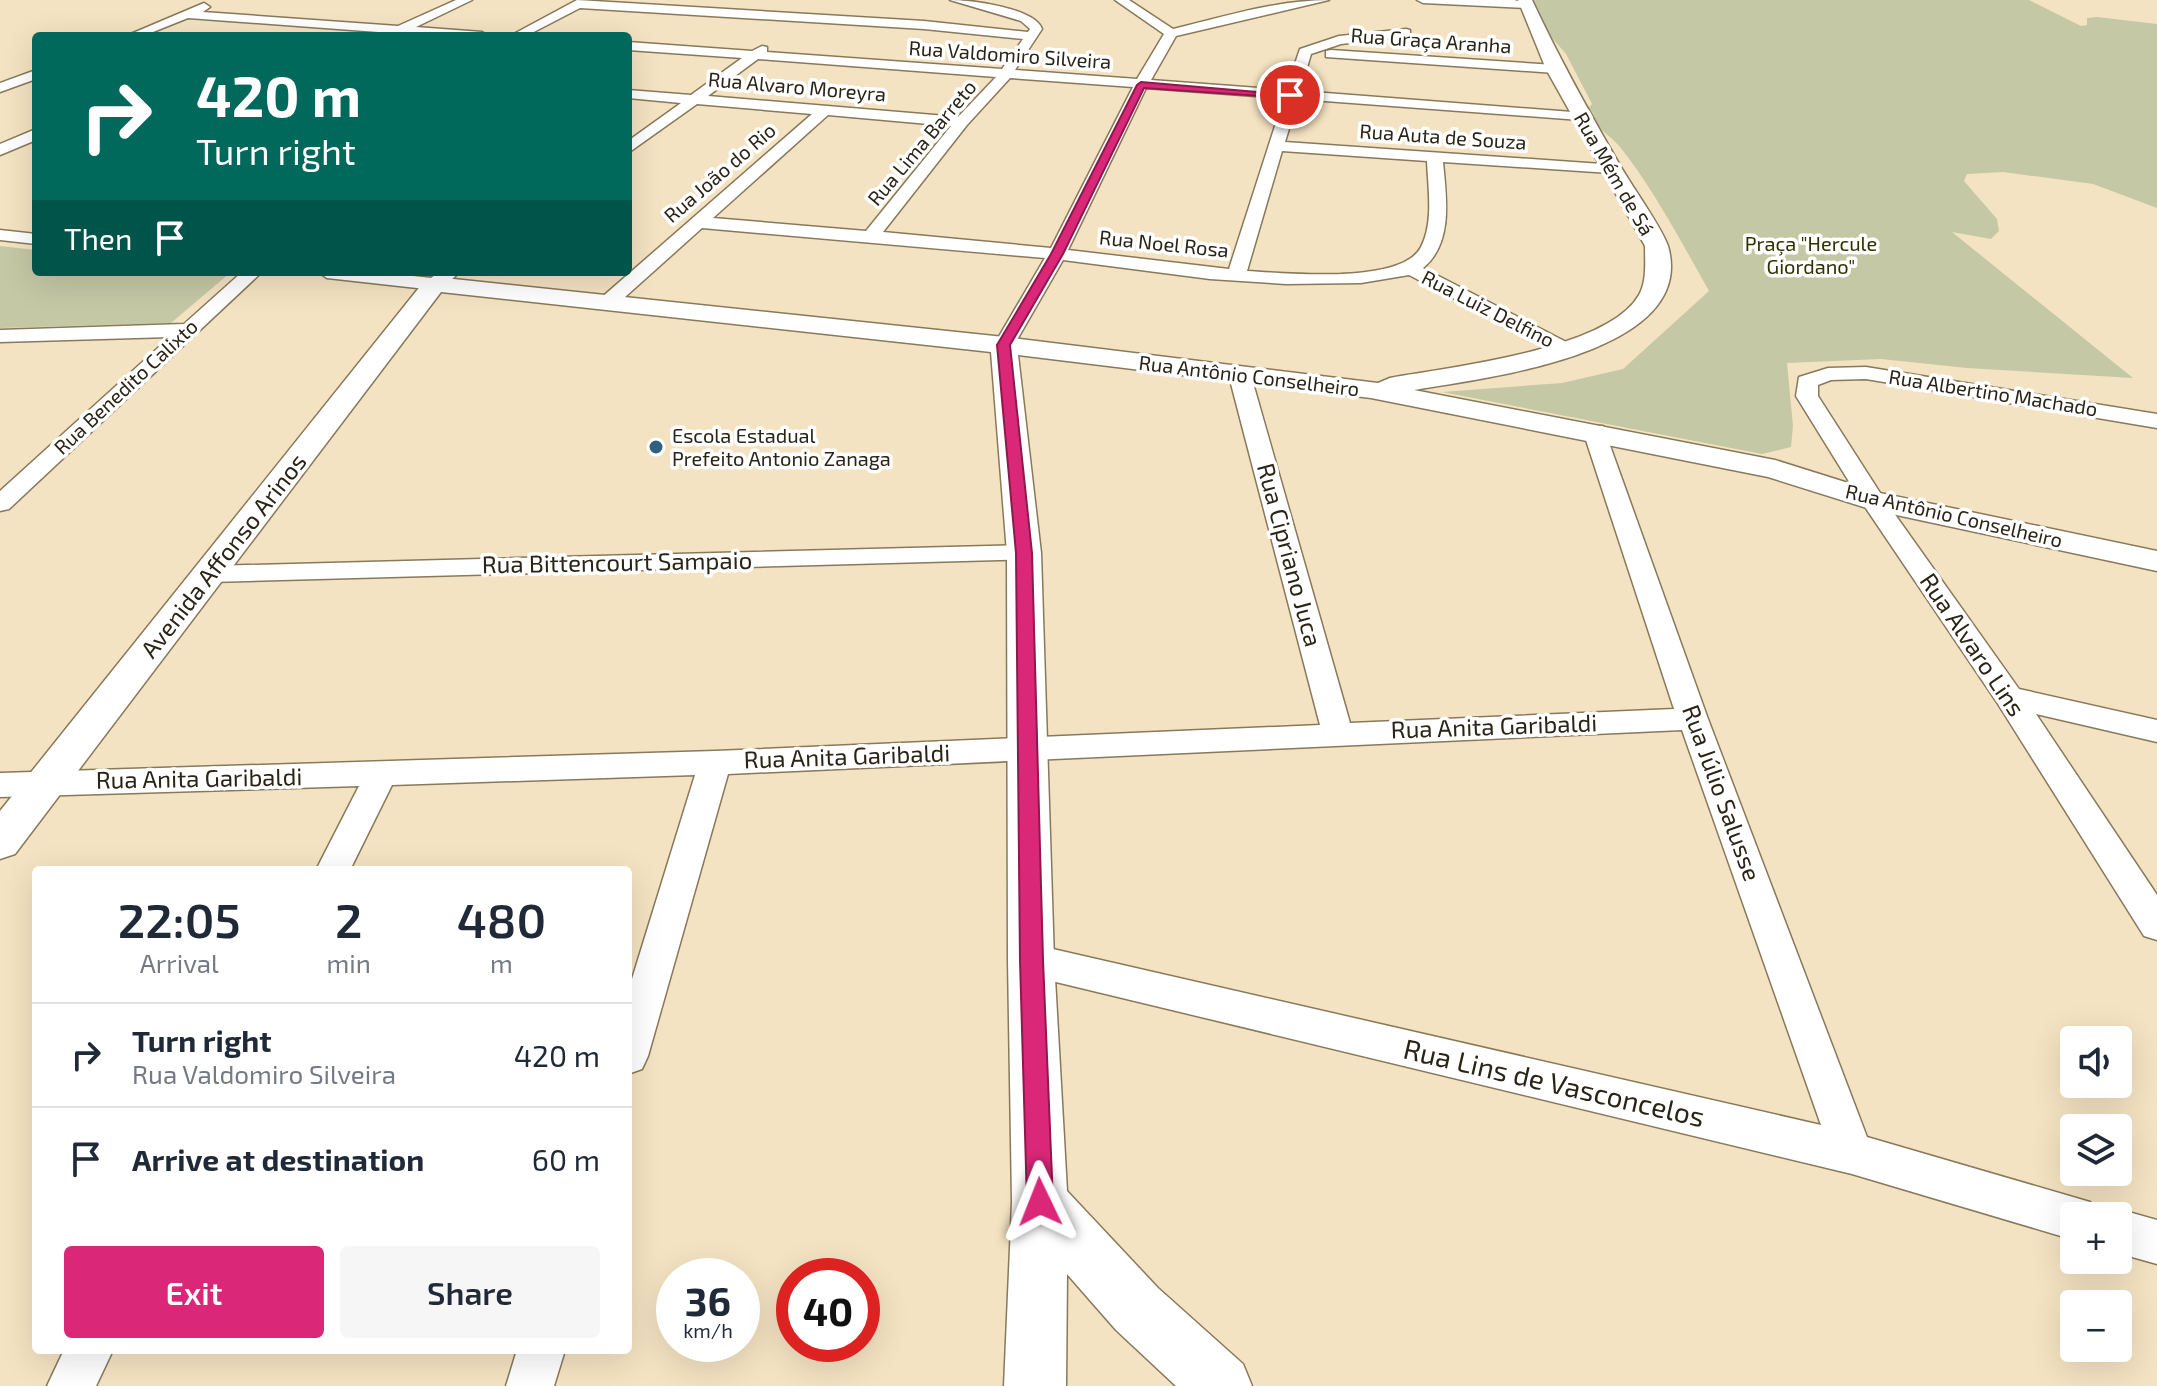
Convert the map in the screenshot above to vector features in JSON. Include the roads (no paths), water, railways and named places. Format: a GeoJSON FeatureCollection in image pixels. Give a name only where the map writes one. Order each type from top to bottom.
{"type":"FeatureCollection","features":[{"type":"Feature","properties":{"kind":"street"},"geometry":{"type":"LineString","coordinates":[[142,32],[222,0]]}},
{"type":"Feature","properties":{"kind":"street"},"geometry":{"type":"LineString","coordinates":[[395,32],[466,0]]}},
{"type":"Feature","properties":{"kind":"street"},"geometry":{"type":"LineString","coordinates":[[688,10],[705,0]]}},
{"type":"Feature","properties":{"kind":"street"},"geometry":{"type":"LineString","coordinates":[[793,28],[832,0]]}},
{"type":"Feature","properties":{"kind":"street"},"geometry":{"type":"LineString","coordinates":[[524,32],[582,2],[924,25],[1031,36],[1036,29],[1034,23],[1025,18],[954,0],[924,25]]}},
{"type":"Feature","properties":{"kind":"street"},"geometry":{"type":"LineString","coordinates":[[1121,0],[1171,33]]}},
{"type":"Feature","properties":{"kind":"street"},"geometry":{"type":"LineString","coordinates":[[1035,1386],[1040,1202],[1031,960],[1024,553],[1004,345],[1057,254],[1141,85],[1171,33],[1323,0]]}},
{"type":"Feature","properties":{"kind":"street"},"geometry":{"type":"LineString","coordinates":[[1423,0],[1525,2]]}},
{"type":"Feature","properties":{"kind":"street","name":"Rua Mém de Sá"},"geometry":{"type":"LineString","coordinates":[[1371,390],[1567,350],[1616,330],[1648,301],[1658,273],[1656,246],[1580,116],[1525,2]]}},
{"type":"Feature","properties":{"kind":"street"},"geometry":{"type":"LineString","coordinates":[[188,14],[427,32]]}},
{"type":"Feature","properties":{"kind":"street"},"geometry":{"type":"LineString","coordinates":[[1237,274],[1305,52],[1339,40],[1406,27],[1417,60]]}},
{"type":"Feature","properties":{"kind":"street","name":"Rua Lima Barreto"},"geometry":{"type":"LineString","coordinates":[[870,237],[962,122],[1005,75],[1031,36]]}},
{"type":"Feature","properties":{"kind":"street","name":"Rua Valdomiro Silveira"},"geometry":{"type":"LineString","coordinates":[[632,46],[1580,116]]}},
{"type":"Feature","properties":{"kind":"street"},"geometry":{"type":"LineString","coordinates":[[632,145],[768,46]]}},
{"type":"Feature","properties":{"kind":"street","name":"Rua Graça Aranha"},"geometry":{"type":"LineString","coordinates":[[1305,52],[1555,69]]}},
{"type":"Feature","properties":{"kind":"street"},"geometry":{"type":"LineString","coordinates":[[0,88],[32,76]]}},
{"type":"Feature","properties":{"kind":"street","name":"Rua Alvaro Moreyra"},"geometry":{"type":"LineString","coordinates":[[632,94],[962,122]]}},
{"type":"Feature","properties":{"kind":"street","name":"Rua João do Rio"},"geometry":{"type":"LineString","coordinates":[[608,302],[825,110]]}},
{"type":"Feature","properties":{"kind":"street"},"geometry":{"type":"LineString","coordinates":[[0,153],[32,136]]}},
{"type":"Feature","properties":{"kind":"street","name":"Rua Auta de Souza"},"geometry":{"type":"LineString","coordinates":[[1274,146],[1610,168]]}},
{"type":"Feature","properties":{"kind":"street"},"geometry":{"type":"LineString","coordinates":[[0,153],[24,158]]}},
{"type":"Feature","properties":{"kind":"street"},"geometry":{"type":"LineString","coordinates":[[1410,268],[1424,257],[1437,224],[1435,157]]}},
{"type":"Feature","properties":{"kind":"street","name":"Rua Noel Rosa"},"geometry":{"type":"LineString","coordinates":[[696,222],[1057,254],[1298,281],[1385,275],[1410,268]]}},
{"type":"Feature","properties":{"kind":"street"},"geometry":{"type":"LineString","coordinates":[[0,235],[32,239]]}},
{"type":"Feature","properties":{"kind":"street","name":"Rua Luiz Delfino"},"geometry":{"type":"LineString","coordinates":[[1410,268],[1567,350]]}},
{"type":"Feature","properties":{"kind":"street","name":"Rua Benedito Calixto"},"geometry":{"type":"LineString","coordinates":[[0,504],[186,330],[248,276]]}},
{"type":"Feature","properties":{"kind":"street","name":"Rua Antônio Conselheiro"},"geometry":{"type":"LineString","coordinates":[[404,276],[443,278],[608,302],[1004,345],[1371,390],[1595,431],[1775,469],[1873,501],[2157,561]]}},
{"type":"Feature","properties":{"kind":"street","name":"Avenida Affonso Arinos"},"geometry":{"type":"LineString","coordinates":[[0,842],[443,278]]}},
{"type":"Feature","properties":{"kind":"street"},"geometry":{"type":"LineString","coordinates":[[0,336],[186,330]]}},
{"type":"Feature","properties":{"kind":"street","name":"Rua Albertino Machado"},"geometry":{"type":"LineString","coordinates":[[1828,374],[1866,373],[1930,382],[2157,421]]}},
{"type":"Feature","properties":{"kind":"street","name":"Rua Alvaro Lins"},"geometry":{"type":"LineString","coordinates":[[1828,374],[1807,382],[1807,396],[1873,501],[2009,697],[2157,925]]}},
{"type":"Feature","properties":{"kind":"street","name":"Rua Cipriano Juca"},"geometry":{"type":"LineString","coordinates":[[1240,376],[1338,734]]}},
{"type":"Feature","properties":{"kind":"street","name":"Rua Júlio Salusse"},"geometry":{"type":"LineString","coordinates":[[1595,431],[1693,719],[1852,1153]]}},
{"type":"Feature","properties":{"kind":"street","name":"Rua Bittencourt Sampaio"},"geometry":{"type":"LineString","coordinates":[[211,574],[1024,553]]}},
{"type":"Feature","properties":{"kind":"street"},"geometry":{"type":"LineString","coordinates":[[2009,697],[2157,731]]}},
{"type":"Feature","properties":{"kind":"street","name":"Rua Anita Garibaldi"},"geometry":{"type":"LineString","coordinates":[[0,785],[715,763],[1693,719]]}},
{"type":"Feature","properties":{"kind":"street"},"geometry":{"type":"LineString","coordinates":[[632,1043],[715,763]]}},
{"type":"Feature","properties":{"kind":"street"},"geometry":{"type":"LineString","coordinates":[[335,866],[381,775]]}},
{"type":"Feature","properties":{"kind":"street","name":"Rua Lins de Vasconcelos"},"geometry":{"type":"LineString","coordinates":[[1031,960],[1852,1153],[2060,1214]]}},
{"type":"Feature","properties":{"kind":"street"},"geometry":{"type":"LineString","coordinates":[[1040,1202],[1137,1309],[1221,1386]]}},
{"type":"Feature","properties":{"kind":"street"},"geometry":{"type":"LineString","coordinates":[[2132,1235],[2157,1242]]}},
{"type":"Feature","properties":{"kind":"street"},"geometry":{"type":"LineString","coordinates":[[71,1386],[87,1354]]}},
{"type":"Feature","properties":{"kind":"street"},"geometry":{"type":"LineString","coordinates":[[530,1386],[540,1354]]}},
{"type":"Feature","properties":{"kind":"place","name":"Escola Estadual Prefeito Antonio Zanaga"},"geometry":{"type":"Point","coordinates":[656,447]}},
{"type":"Feature","properties":{"kind":"park label","name":"Praça \"Hercule Giordano\""},"geometry":{"type":"Point","coordinates":[1811,256]}}]}
